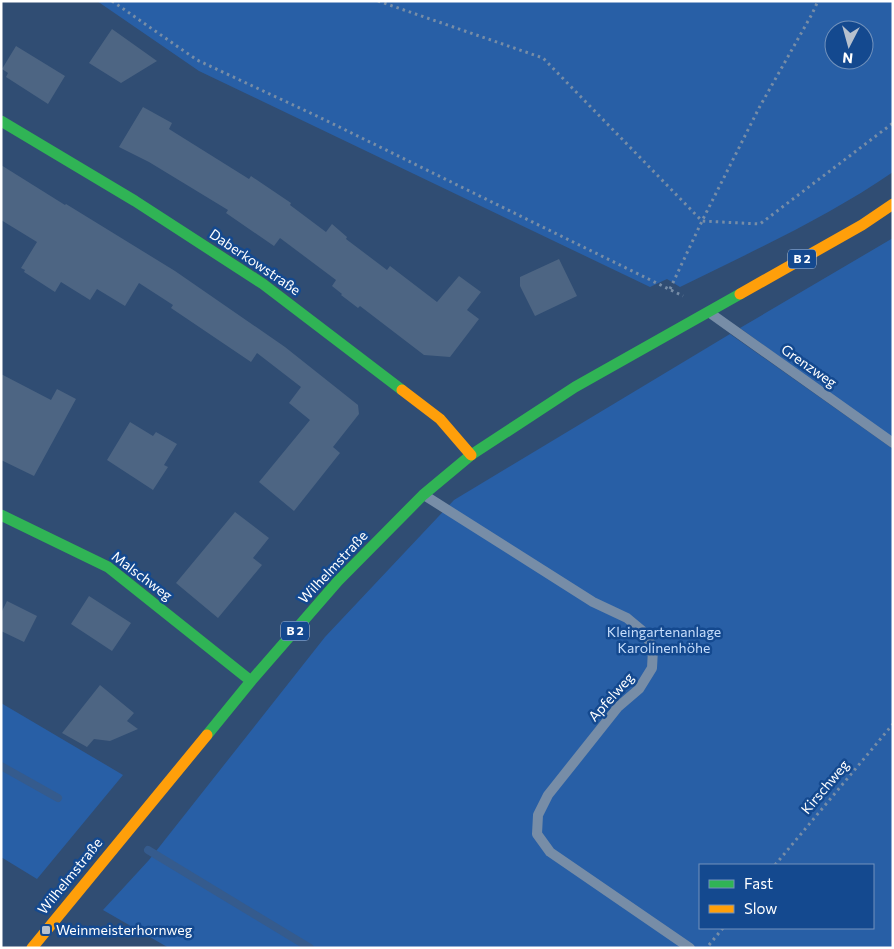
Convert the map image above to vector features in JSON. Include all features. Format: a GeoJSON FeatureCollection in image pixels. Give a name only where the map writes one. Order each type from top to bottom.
{"type":"FeatureCollection","features":[{"type":"Feature","properties":{"kind":"main road","name":"Daberkowstraße"},"geometry":{"type":"LineString","coordinates":[[1,121],[135,201],[263,284],[440,419],[471,455]]}},
{"type":"Feature","properties":{"kind":"main road","name":"B 2"},"geometry":{"type":"LineString","coordinates":[[709,312],[862,225],[893,204]]}},
{"type":"Feature","properties":{"kind":"main road","name":"Wilhelmstraße"},"geometry":{"type":"LineString","coordinates":[[32,948],[251,681],[338,580],[423,494],[471,455],[575,387],[709,312]]}},
{"type":"Feature","properties":{"kind":"main road","name":"Malschweg"},"geometry":{"type":"LineString","coordinates":[[1,515],[108,567],[251,681]]}},
{"type":"Feature","properties":{"kind":"lane","name":"Grenzweg"},"geometry":{"type":"LineString","coordinates":[[709,312],[893,443]]}},
{"type":"Feature","properties":{"kind":"lane","name":"Apfelweg"},"geometry":{"type":"LineString","coordinates":[[423,494],[592,602],[627,618],[645,633],[653,649],[652,668],[639,689],[618,707],[548,795],[538,816],[537,834],[550,852],[690,948]]}},
{"type":"Feature","properties":{"kind":"path"},"geometry":{"type":"LineString","coordinates":[[112,1],[197,60],[319,117],[683,296]]}},
{"type":"Feature","properties":{"kind":"path"},"geometry":{"type":"LineString","coordinates":[[378,1],[543,58],[702,221],[760,224],[893,123]]}},
{"type":"Feature","properties":{"kind":"path"},"geometry":{"type":"LineString","coordinates":[[670,289],[759,108],[818,1]]}},
{"type":"Feature","properties":{"kind":"path","name":"Kirschweg"},"geometry":{"type":"LineString","coordinates":[[776,864],[893,724]]}},
{"type":"Feature","properties":{"kind":"path"},"geometry":{"type":"LineString","coordinates":[[706,948],[722,929]]}},
{"type":"Feature","properties":{"kind":"green space"},"geometry":{"type":"Polygon","coordinates":[[[97,1],[893,1],[893,172],[868,189],[815,219],[680,287],[667,279],[650,287],[199,71],[97,1]]]}},
{"type":"Feature","properties":{"kind":"green space"},"geometry":{"type":"Polygon","coordinates":[[[893,238],[893,440],[740,328],[893,238]]]}},
{"type":"Feature","properties":{"kind":"green space","name":"Kleingartenanlage Karolinenhöhe"},"geometry":{"type":"Polygon","coordinates":[[[730,334],[893,449],[893,948],[169,948],[103,910],[149,860],[325,637],[454,500],[730,334]]]}},
{"type":"Feature","properties":{"kind":"green space"},"geometry":{"type":"Polygon","coordinates":[[[1,703],[123,775],[37,879],[1,857],[1,703]]]}},
{"type":"Feature","properties":{"kind":"building"},"geometry":{"type":"Polygon","coordinates":[[[112,29],[157,61],[121,83],[89,63],[112,29]]]}},
{"type":"Feature","properties":{"kind":"building"},"geometry":{"type":"Polygon","coordinates":[[[16,46],[65,76],[48,104],[6,77],[8,73],[2,69],[16,46]]]}},
{"type":"Feature","properties":{"kind":"building"},"geometry":{"type":"Polygon","coordinates":[[[143,107],[172,123],[169,129],[249,179],[251,176],[291,203],[290,205],[326,232],[332,224],[347,237],[346,239],[387,270],[390,266],[437,302],[459,276],[481,292],[467,310],[479,319],[450,357],[424,355],[360,306],[358,308],[341,295],[332,286],[336,280],[280,238],[274,246],[226,213],[228,210],[149,162],[119,147],[143,107]]]}},
{"type":"Feature","properties":{"kind":"building"},"geometry":{"type":"Polygon","coordinates":[[[1,165],[175,271],[285,347],[358,405],[359,414],[333,447],[340,453],[294,511],[259,482],[310,420],[289,403],[301,387],[257,353],[251,362],[171,308],[173,305],[139,283],[125,306],[97,289],[90,300],[61,282],[55,292],[24,272],[25,270],[21,268],[37,242],[1,220],[1,165]]]}},
{"type":"Feature","properties":{"kind":"building"},"geometry":{"type":"Polygon","coordinates":[[[559,259],[577,296],[535,316],[520,286],[520,277],[559,259]]]}},
{"type":"Feature","properties":{"kind":"building"},"geometry":{"type":"Polygon","coordinates":[[[1,374],[51,400],[57,389],[76,399],[34,476],[1,460],[1,374]]]}},
{"type":"Feature","properties":{"kind":"building"},"geometry":{"type":"Polygon","coordinates":[[[130,422],[153,436],[156,432],[177,444],[164,465],[168,467],[153,490],[107,460],[130,422]]]}},
{"type":"Feature","properties":{"kind":"building"},"geometry":{"type":"Polygon","coordinates":[[[235,512],[269,538],[253,558],[262,565],[218,618],[176,583],[235,512]]]}},
{"type":"Feature","properties":{"kind":"building"},"geometry":{"type":"Polygon","coordinates":[[[89,596],[131,623],[112,651],[71,624],[89,596]]]}},
{"type":"Feature","properties":{"kind":"building"},"geometry":{"type":"Polygon","coordinates":[[[7,601],[37,616],[24,642],[1,631],[1,613],[7,601]]]}},
{"type":"Feature","properties":{"kind":"building"},"geometry":{"type":"Polygon","coordinates":[[[100,685],[134,713],[127,721],[138,729],[110,741],[94,739],[87,747],[62,733],[100,685]]]}},
{"type":"Feature","properties":{"kind":"waterway"},"geometry":{"type":"LineString","coordinates":[[1,766],[58,798]]}},
{"type":"Feature","properties":{"kind":"waterway"},"geometry":{"type":"LineString","coordinates":[[148,850],[310,948]]}},
{"type":"Feature","properties":{"kind":"traffic: fast"},"geometry":{"type":"LineString","coordinates":[[1,121],[135,201],[263,284],[402,390]]}},
{"type":"Feature","properties":{"kind":"traffic: fast"},"geometry":{"type":"LineString","coordinates":[[207,735],[338,581],[423,495],[471,455],[575,387],[740,294]]}},
{"type":"Feature","properties":{"kind":"traffic: fast"},"geometry":{"type":"LineString","coordinates":[[1,515],[108,567],[251,681]]}},
{"type":"Feature","properties":{"kind":"traffic: slow"},"geometry":{"type":"LineString","coordinates":[[740,294],[862,225],[893,204]]}},
{"type":"Feature","properties":{"kind":"traffic: slow"},"geometry":{"type":"LineString","coordinates":[[402,390],[440,419],[471,455]]}},
{"type":"Feature","properties":{"kind":"traffic: slow"},"geometry":{"type":"LineString","coordinates":[[32,948],[207,735]]}},
{"type":"Feature","properties":{"kind":"place","name":"Weinmeisterhornweg"},"geometry":{"type":"Point","coordinates":[46,930]}}]}
